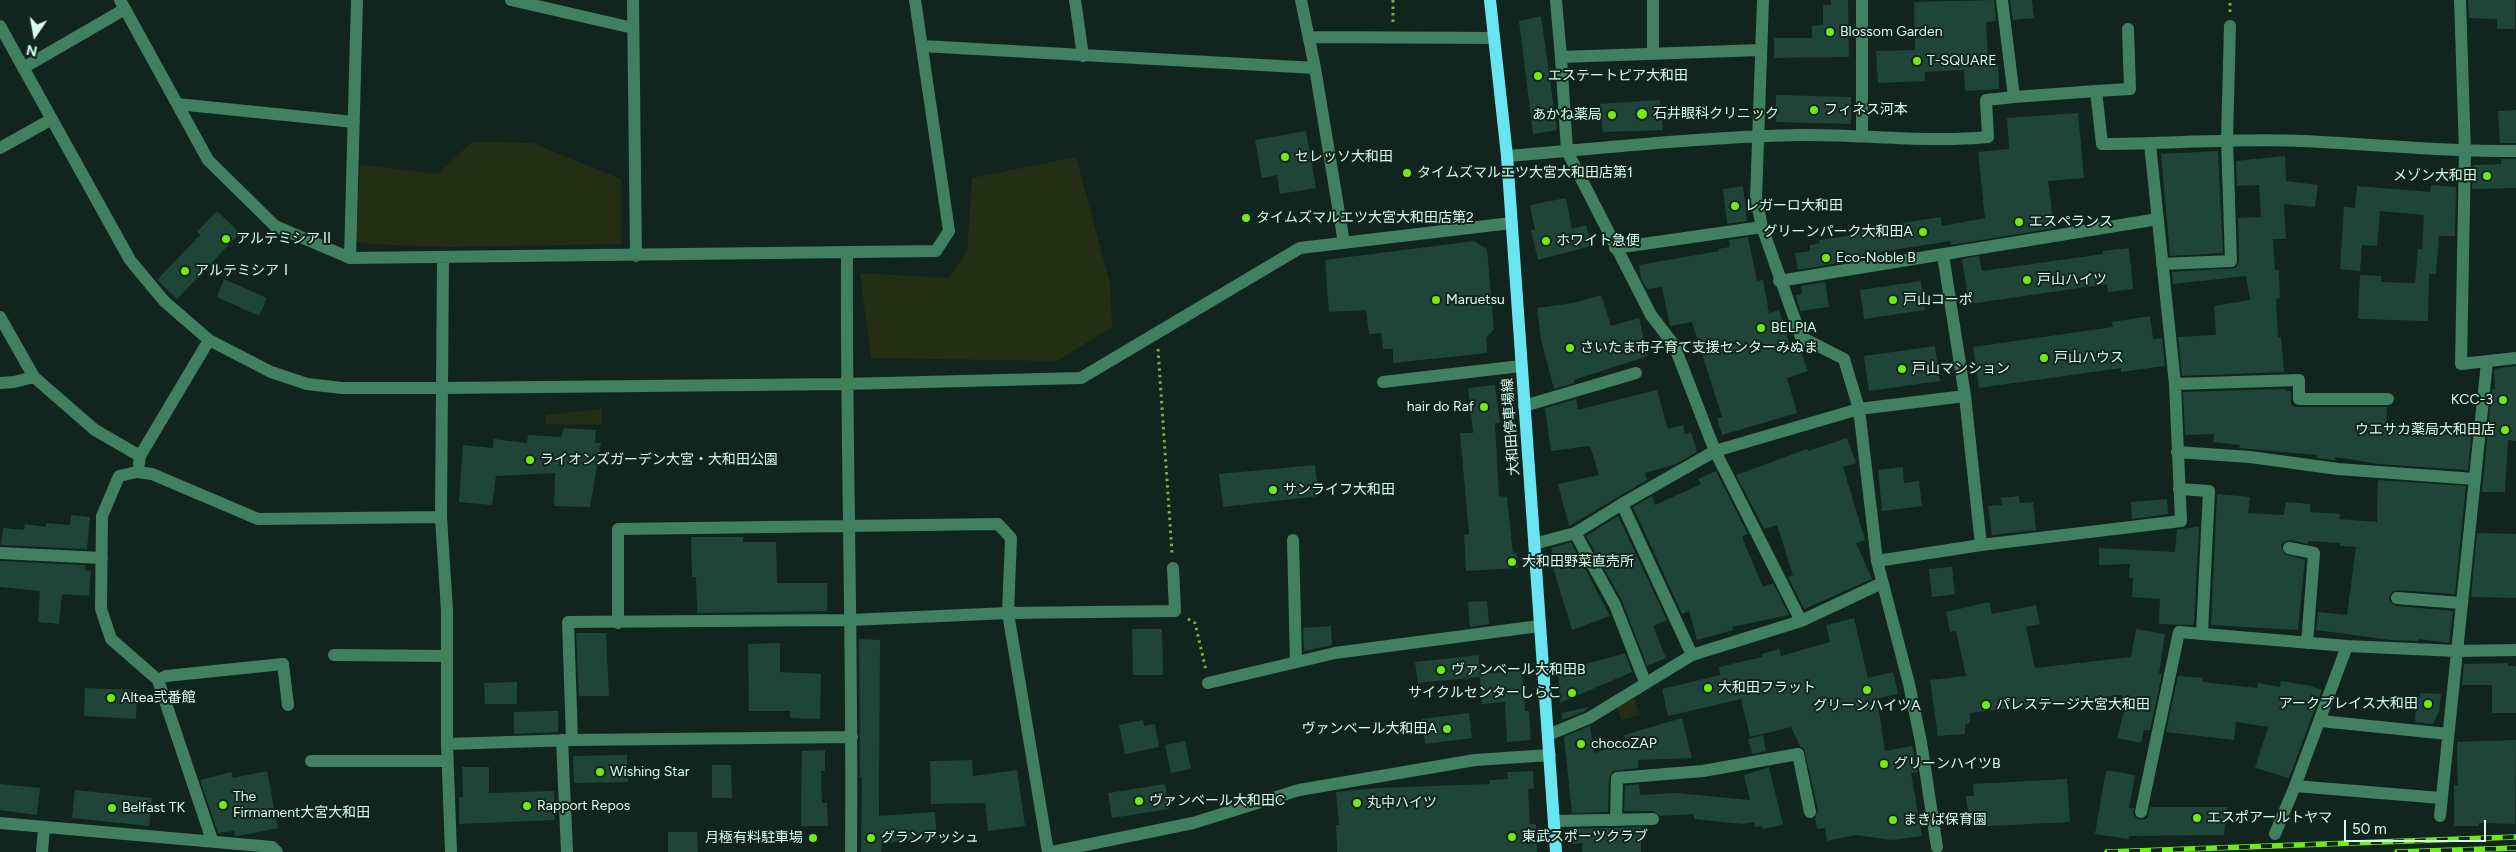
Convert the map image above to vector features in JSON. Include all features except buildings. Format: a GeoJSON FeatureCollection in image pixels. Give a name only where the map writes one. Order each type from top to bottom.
{"type":"FeatureCollection","features":[{"type":"Feature","properties":{"kind":"main road","name":"大和田停車場線"},"geometry":{"type":"LineString","coordinates":[[1490,0],[1507,156],[1556,852]]}},
{"type":"Feature","properties":{"kind":"street"},"geometry":{"type":"LineString","coordinates":[[350,258],[357,0]]}},
{"type":"Feature","properties":{"kind":"street"},"geometry":{"type":"LineString","coordinates":[[511,0],[633,28]]}},
{"type":"Feature","properties":{"kind":"street"},"geometry":{"type":"LineString","coordinates":[[633,0],[636,256]]}},
{"type":"Feature","properties":{"kind":"street"},"geometry":{"type":"LineString","coordinates":[[23,68],[122,5],[208,160],[275,226],[350,258],[936,251],[949,231],[915,0]]}},
{"type":"Feature","properties":{"kind":"street"},"geometry":{"type":"LineString","coordinates":[[1074,0],[1083,56]]}},
{"type":"Feature","properties":{"kind":"street"},"geometry":{"type":"LineString","coordinates":[[1301,0],[1315,68],[1344,243]]}},
{"type":"Feature","properties":{"kind":"street"},"geometry":{"type":"LineString","coordinates":[[1556,0],[1567,151],[1651,315],[1674,345],[1715,452],[1801,621]]}},
{"type":"Feature","properties":{"kind":"street"},"geometry":{"type":"LineString","coordinates":[[1653,0],[1653,53]]}},
{"type":"Feature","properties":{"kind":"street"},"geometry":{"type":"LineString","coordinates":[[1763,0],[1756,198],[1762,227],[1801,337],[1844,359],[1859,409],[1877,561],[1909,684],[1921,742],[1937,846]]}},
{"type":"Feature","properties":{"kind":"street"},"geometry":{"type":"LineString","coordinates":[[1862,0],[1862,136]]}},
{"type":"Feature","properties":{"kind":"street"},"geometry":{"type":"LineString","coordinates":[[2002,0],[2014,96]]}},
{"type":"Feature","properties":{"kind":"street"},"geometry":{"type":"LineString","coordinates":[[2460,0],[2465,152],[2461,364],[2516,358]]}},
{"type":"Feature","properties":{"kind":"street"},"geometry":{"type":"LineString","coordinates":[[0,26],[130,260],[164,301],[209,340],[271,372],[307,384],[342,388],[443,388],[846,384],[1081,378],[1300,248],[1511,223]]}},
{"type":"Feature","properties":{"kind":"street"},"geometry":{"type":"LineString","coordinates":[[2162,264],[2231,262],[2227,139],[2230,26]]}},
{"type":"Feature","properties":{"kind":"street"},"geometry":{"type":"LineString","coordinates":[[1507,156],[1758,136],[1862,136],[1948,141],[1988,137],[1986,100],[2014,96],[2130,89],[2128,29]]}},
{"type":"Feature","properties":{"kind":"street"},"geometry":{"type":"LineString","coordinates":[[1309,37],[1494,38]]}},
{"type":"Feature","properties":{"kind":"street"},"geometry":{"type":"LineString","coordinates":[[922,46],[1315,68]]}},
{"type":"Feature","properties":{"kind":"street"},"geometry":{"type":"LineString","coordinates":[[1561,57],[1761,50]]}},
{"type":"Feature","properties":{"kind":"street"},"geometry":{"type":"LineString","coordinates":[[2096,91],[2102,144],[2150,144],[2227,139],[2303,141],[2465,152],[2516,151]]}},
{"type":"Feature","properties":{"kind":"street"},"geometry":{"type":"LineString","coordinates":[[177,104],[354,122]]}},
{"type":"Feature","properties":{"kind":"street"},"geometry":{"type":"LineString","coordinates":[[0,148],[52,119]]}},
{"type":"Feature","properties":{"kind":"street"},"geometry":{"type":"LineString","coordinates":[[1877,561],[1981,544],[2181,521],[2175,384],[2150,144]]}},
{"type":"Feature","properties":{"kind":"street"},"geometry":{"type":"LineString","coordinates":[[1780,281],[2158,219]]}},
{"type":"Feature","properties":{"kind":"street"},"geometry":{"type":"LineString","coordinates":[[1615,248],[1762,227]]}},
{"type":"Feature","properties":{"kind":"street"},"geometry":{"type":"LineString","coordinates":[[847,253],[846,384],[852,737],[851,852]]}},
{"type":"Feature","properties":{"kind":"street"},"geometry":{"type":"LineString","coordinates":[[1943,255],[1965,396],[1981,544]]}},
{"type":"Feature","properties":{"kind":"street"},"geometry":{"type":"LineString","coordinates":[[443,258],[441,516],[447,611],[446,744],[451,852]]}},
{"type":"Feature","properties":{"kind":"street"},"geometry":{"type":"LineString","coordinates":[[0,317],[34,377],[94,430],[140,456]]}},
{"type":"Feature","properties":{"kind":"street"},"geometry":{"type":"LineString","coordinates":[[138,472],[140,456],[209,340]]}},
{"type":"Feature","properties":{"kind":"street"},"geometry":{"type":"LineString","coordinates":[[2440,816],[2487,362]]}},
{"type":"Feature","properties":{"kind":"street"},"geometry":{"type":"LineString","coordinates":[[1383,382],[1521,366]]}},
{"type":"Feature","properties":{"kind":"street"},"geometry":{"type":"LineString","coordinates":[[1524,406],[1636,373]]}},
{"type":"Feature","properties":{"kind":"street"},"geometry":{"type":"LineString","coordinates":[[0,383],[34,377]]}},
{"type":"Feature","properties":{"kind":"street"},"geometry":{"type":"LineString","coordinates":[[2175,384],[2299,380],[2299,399],[2388,399]]}},
{"type":"Feature","properties":{"kind":"street"},"geometry":{"type":"LineString","coordinates":[[1534,544],[1575,533],[1622,504],[1715,452],[1859,409],[1965,396]]}},
{"type":"Feature","properties":{"kind":"street"},"geometry":{"type":"LineString","coordinates":[[2177,452],[2250,457],[2338,469],[2475,480]]}},
{"type":"Feature","properties":{"kind":"street"},"geometry":{"type":"LineString","coordinates":[[212,840],[158,680],[111,639],[101,609],[102,516],[118,476],[138,472],[152,474],[258,519],[441,516]]}},
{"type":"Feature","properties":{"kind":"street"},"geometry":{"type":"LineString","coordinates":[[2179,489],[2209,491],[2202,633]]}},
{"type":"Feature","properties":{"kind":"street"},"geometry":{"type":"LineString","coordinates":[[1622,504],[1692,655]]}},
{"type":"Feature","properties":{"kind":"street"},"geometry":{"type":"LineString","coordinates":[[618,623],[618,529],[998,524],[1010,538],[1008,613],[1048,852]]}},
{"type":"Feature","properties":{"kind":"street"},"geometry":{"type":"LineString","coordinates":[[1575,533],[1615,605],[1645,682]]}},
{"type":"Feature","properties":{"kind":"street"},"geometry":{"type":"LineString","coordinates":[[1293,540],[1296,662]]}},
{"type":"Feature","properties":{"kind":"street"},"geometry":{"type":"LineString","coordinates":[[2289,548],[2314,552],[2308,643]]}},
{"type":"Feature","properties":{"kind":"street"},"geometry":{"type":"LineString","coordinates":[[0,553],[102,558]]}},
{"type":"Feature","properties":{"kind":"street"},"geometry":{"type":"LineString","coordinates":[[567,852],[568,622],[850,620],[1008,613],[1175,611],[1173,568]]}},
{"type":"Feature","properties":{"kind":"street"},"geometry":{"type":"LineString","coordinates":[[1548,736],[1589,718],[1692,655],[1801,621],[1882,582]]}},
{"type":"Feature","properties":{"kind":"street"},"geometry":{"type":"LineString","coordinates":[[2398,598],[2461,603]]}},
{"type":"Feature","properties":{"kind":"street"},"geometry":{"type":"LineString","coordinates":[[1208,683],[1335,653],[1539,626]]}},
{"type":"Feature","properties":{"kind":"street"},"geometry":{"type":"LineString","coordinates":[[2141,812],[2179,632],[2348,646],[2456,651],[2516,650]]}},
{"type":"Feature","properties":{"kind":"street"},"geometry":{"type":"LineString","coordinates":[[2275,834],[2321,721],[2348,646]]}},
{"type":"Feature","properties":{"kind":"street"},"geometry":{"type":"LineString","coordinates":[[334,655],[446,656]]}},
{"type":"Feature","properties":{"kind":"street"},"geometry":{"type":"LineString","coordinates":[[158,680],[166,676],[283,664],[288,705]]}},
{"type":"Feature","properties":{"kind":"street"},"geometry":{"type":"LineString","coordinates":[[2321,721],[2448,734]]}},
{"type":"Feature","properties":{"kind":"street"},"geometry":{"type":"LineString","coordinates":[[446,744],[567,740],[852,737]]}},
{"type":"Feature","properties":{"kind":"street"},"geometry":{"type":"LineString","coordinates":[[1616,820],[1617,778],[1704,771],[1798,754],[1810,812]]}},
{"type":"Feature","properties":{"kind":"street"},"geometry":{"type":"LineString","coordinates":[[1052,852],[1193,824],[1299,790],[1475,760],[1550,755]]}},
{"type":"Feature","properties":{"kind":"street"},"geometry":{"type":"LineString","coordinates":[[311,761],[447,761]]}},
{"type":"Feature","properties":{"kind":"street"},"geometry":{"type":"LineString","coordinates":[[2294,786],[2441,798]]}},
{"type":"Feature","properties":{"kind":"street"},"geometry":{"type":"LineString","coordinates":[[1554,821],[1653,819]]}},
{"type":"Feature","properties":{"kind":"street"},"geometry":{"type":"LineString","coordinates":[[0,823],[212,840],[272,847],[277,852]]}},
{"type":"Feature","properties":{"kind":"street"},"geometry":{"type":"LineString","coordinates":[[42,852],[44,828]]}},
{"type":"Feature","properties":{"kind":"path"},"geometry":{"type":"LineString","coordinates":[[1393,0],[1394,38]]}},
{"type":"Feature","properties":{"kind":"path"},"geometry":{"type":"LineString","coordinates":[[1157,333],[1173,568]]}},
{"type":"Feature","properties":{"kind":"path"},"geometry":{"type":"LineString","coordinates":[[1175,611],[1195,623],[1208,683]]}},
{"type":"Feature","properties":{"kind":"green space"},"geometry":{"type":"Polygon","coordinates":[[[472,142],[532,143],[621,179],[621,244],[448,247],[356,242],[360,165],[438,174],[472,142]]]}},
{"type":"Feature","properties":{"kind":"green space"},"geometry":{"type":"Polygon","coordinates":[[[1076,157],[1110,283],[1112,327],[1057,361],[871,358],[860,273],[948,278],[967,252],[972,178],[1076,157]]]}},
{"type":"Feature","properties":{"kind":"green space"},"geometry":{"type":"Polygon","coordinates":[[[602,409],[602,425],[545,424],[546,415],[602,409]]]}},
{"type":"Feature","properties":{"kind":"green space"},"geometry":{"type":"Polygon","coordinates":[[[1633,694],[1640,715],[1621,720],[1616,704],[1633,694]]]}},
{"type":"Feature","properties":{"kind":"railway"},"geometry":{"type":"LineString","coordinates":[[2107,852],[2516,837]]}},
{"type":"Feature","properties":{"kind":"railway"},"geometry":{"type":"LineString","coordinates":[[2397,852],[2516,848]]}},
{"type":"Feature","properties":{"kind":"place","name":"Blossom Garden"},"geometry":{"type":"Point","coordinates":[1830,32]}},
{"type":"Feature","properties":{"kind":"place","name":"T-SQUARE"},"geometry":{"type":"Point","coordinates":[1917,61]}},
{"type":"Feature","properties":{"kind":"place","name":"エステートピア大和田"},"geometry":{"type":"Point","coordinates":[1538,76]}},
{"type":"Feature","properties":{"kind":"place","name":"フィネス河本"},"geometry":{"type":"Point","coordinates":[1814,110]}},
{"type":"Feature","properties":{"kind":"place","name":"石井眼科クリニック"},"geometry":{"type":"Point","coordinates":[1642,114]}},
{"type":"Feature","properties":{"kind":"place","name":"あかね薬局"},"geometry":{"type":"Point","coordinates":[1612,115]}},
{"type":"Feature","properties":{"kind":"place","name":"セレッソ大和田"},"geometry":{"type":"Point","coordinates":[1285,157]}},
{"type":"Feature","properties":{"kind":"place","name":"タイムズマルエツ大宮大和田店第1"},"geometry":{"type":"Point","coordinates":[1407,173]}},
{"type":"Feature","properties":{"kind":"place","name":"メゾン大和田"},"geometry":{"type":"Point","coordinates":[2487,176]}},
{"type":"Feature","properties":{"kind":"place","name":"レガーロ大和田"},"geometry":{"type":"Point","coordinates":[1735,206]}},
{"type":"Feature","properties":{"kind":"place","name":"タイムズマルエツ大宮大和田店第2"},"geometry":{"type":"Point","coordinates":[1246,218]}},
{"type":"Feature","properties":{"kind":"place","name":"エスペランス"},"geometry":{"type":"Point","coordinates":[2019,222]}},
{"type":"Feature","properties":{"kind":"place","name":"グリーンパーク大和田A"},"geometry":{"type":"Point","coordinates":[1923,232]}},
{"type":"Feature","properties":{"kind":"place","name":"アルテミシアⅡ"},"geometry":{"type":"Point","coordinates":[226,239]}},
{"type":"Feature","properties":{"kind":"place","name":"ホワイト急便"},"geometry":{"type":"Point","coordinates":[1546,241]}},
{"type":"Feature","properties":{"kind":"place","name":"Eco-Noble B"},"geometry":{"type":"Point","coordinates":[1826,258]}},
{"type":"Feature","properties":{"kind":"place","name":"アルテミシアⅠ"},"geometry":{"type":"Point","coordinates":[185,271]}},
{"type":"Feature","properties":{"kind":"place","name":"戸山ハイツ"},"geometry":{"type":"Point","coordinates":[2027,280]}},
{"type":"Feature","properties":{"kind":"place","name":"Maruetsu"},"geometry":{"type":"Point","coordinates":[1436,300]}},
{"type":"Feature","properties":{"kind":"place","name":"戸山コーポ"},"geometry":{"type":"Point","coordinates":[1893,300]}},
{"type":"Feature","properties":{"kind":"place","name":"BELPIA"},"geometry":{"type":"Point","coordinates":[1761,328]}},
{"type":"Feature","properties":{"kind":"place","name":"さいたま市子育て支援センターみぬま"},"geometry":{"type":"Point","coordinates":[1570,348]}},
{"type":"Feature","properties":{"kind":"place","name":"戸山ハウス"},"geometry":{"type":"Point","coordinates":[2044,358]}},
{"type":"Feature","properties":{"kind":"place","name":"戸山マンション"},"geometry":{"type":"Point","coordinates":[1902,369]}},
{"type":"Feature","properties":{"kind":"place","name":"KCC-3"},"geometry":{"type":"Point","coordinates":[2503,400]}},
{"type":"Feature","properties":{"kind":"place","name":"hair do Raf"},"geometry":{"type":"Point","coordinates":[1484,407]}},
{"type":"Feature","properties":{"kind":"place","name":"ウエサカ薬局大和田店"},"geometry":{"type":"Point","coordinates":[2505,430]}},
{"type":"Feature","properties":{"kind":"place","name":"ライオンズガーデン大宮・大和田公園"},"geometry":{"type":"Point","coordinates":[530,460]}},
{"type":"Feature","properties":{"kind":"place","name":"サンライフ大和田"},"geometry":{"type":"Point","coordinates":[1273,490]}},
{"type":"Feature","properties":{"kind":"place","name":"大和田野菜直売所"},"geometry":{"type":"Point","coordinates":[1512,562]}},
{"type":"Feature","properties":{"kind":"place","name":"ヴァンベール大和田B"},"geometry":{"type":"Point","coordinates":[1441,670]}},
{"type":"Feature","properties":{"kind":"place","name":"大和田フラット"},"geometry":{"type":"Point","coordinates":[1708,688]}},
{"type":"Feature","properties":{"kind":"place","name":"グリーンハイツA"},"geometry":{"type":"Point","coordinates":[1867,690]}},
{"type":"Feature","properties":{"kind":"place","name":"サイクルセンターしらこ"},"geometry":{"type":"Point","coordinates":[1572,693]}},
{"type":"Feature","properties":{"kind":"place","name":"Altea弐番館"},"geometry":{"type":"Point","coordinates":[111,698]}},
{"type":"Feature","properties":{"kind":"place","name":"アークプレイス大和田"},"geometry":{"type":"Point","coordinates":[2428,704]}},
{"type":"Feature","properties":{"kind":"place","name":"パレステージ大宮大和田"},"geometry":{"type":"Point","coordinates":[1986,705]}},
{"type":"Feature","properties":{"kind":"place","name":"ヴァンベール大和田A"},"geometry":{"type":"Point","coordinates":[1447,729]}},
{"type":"Feature","properties":{"kind":"place","name":"chocoZAP"},"geometry":{"type":"Point","coordinates":[1581,744]}},
{"type":"Feature","properties":{"kind":"place","name":"グリーンハイツB"},"geometry":{"type":"Point","coordinates":[1884,764]}},
{"type":"Feature","properties":{"kind":"place","name":"Wishing Star"},"geometry":{"type":"Point","coordinates":[600,772]}},
{"type":"Feature","properties":{"kind":"place","name":"ヴァンベール大和田C"},"geometry":{"type":"Point","coordinates":[1139,801]}},
{"type":"Feature","properties":{"kind":"place","name":"丸中ハイツ"},"geometry":{"type":"Point","coordinates":[1357,803]}},
{"type":"Feature","properties":{"kind":"place","name":"The Firmament大宮大和田"},"geometry":{"type":"Point","coordinates":[223,805]}},
{"type":"Feature","properties":{"kind":"place","name":"Rapport Repos"},"geometry":{"type":"Point","coordinates":[527,806]}},
{"type":"Feature","properties":{"kind":"place","name":"Belfast TK"},"geometry":{"type":"Point","coordinates":[112,808]}},
{"type":"Feature","properties":{"kind":"place","name":"エスポアールトヤマ"},"geometry":{"type":"Point","coordinates":[2197,818]}},
{"type":"Feature","properties":{"kind":"place","name":"まきば保育園"},"geometry":{"type":"Point","coordinates":[1893,820]}},
{"type":"Feature","properties":{"kind":"place","name":"東武スポーツクラブ"},"geometry":{"type":"Point","coordinates":[1512,837]}},
{"type":"Feature","properties":{"kind":"place","name":"月極有料駐車場"},"geometry":{"type":"Point","coordinates":[813,838]}},
{"type":"Feature","properties":{"kind":"place","name":"グランアッシュ"},"geometry":{"type":"Point","coordinates":[871,838]}}]}
